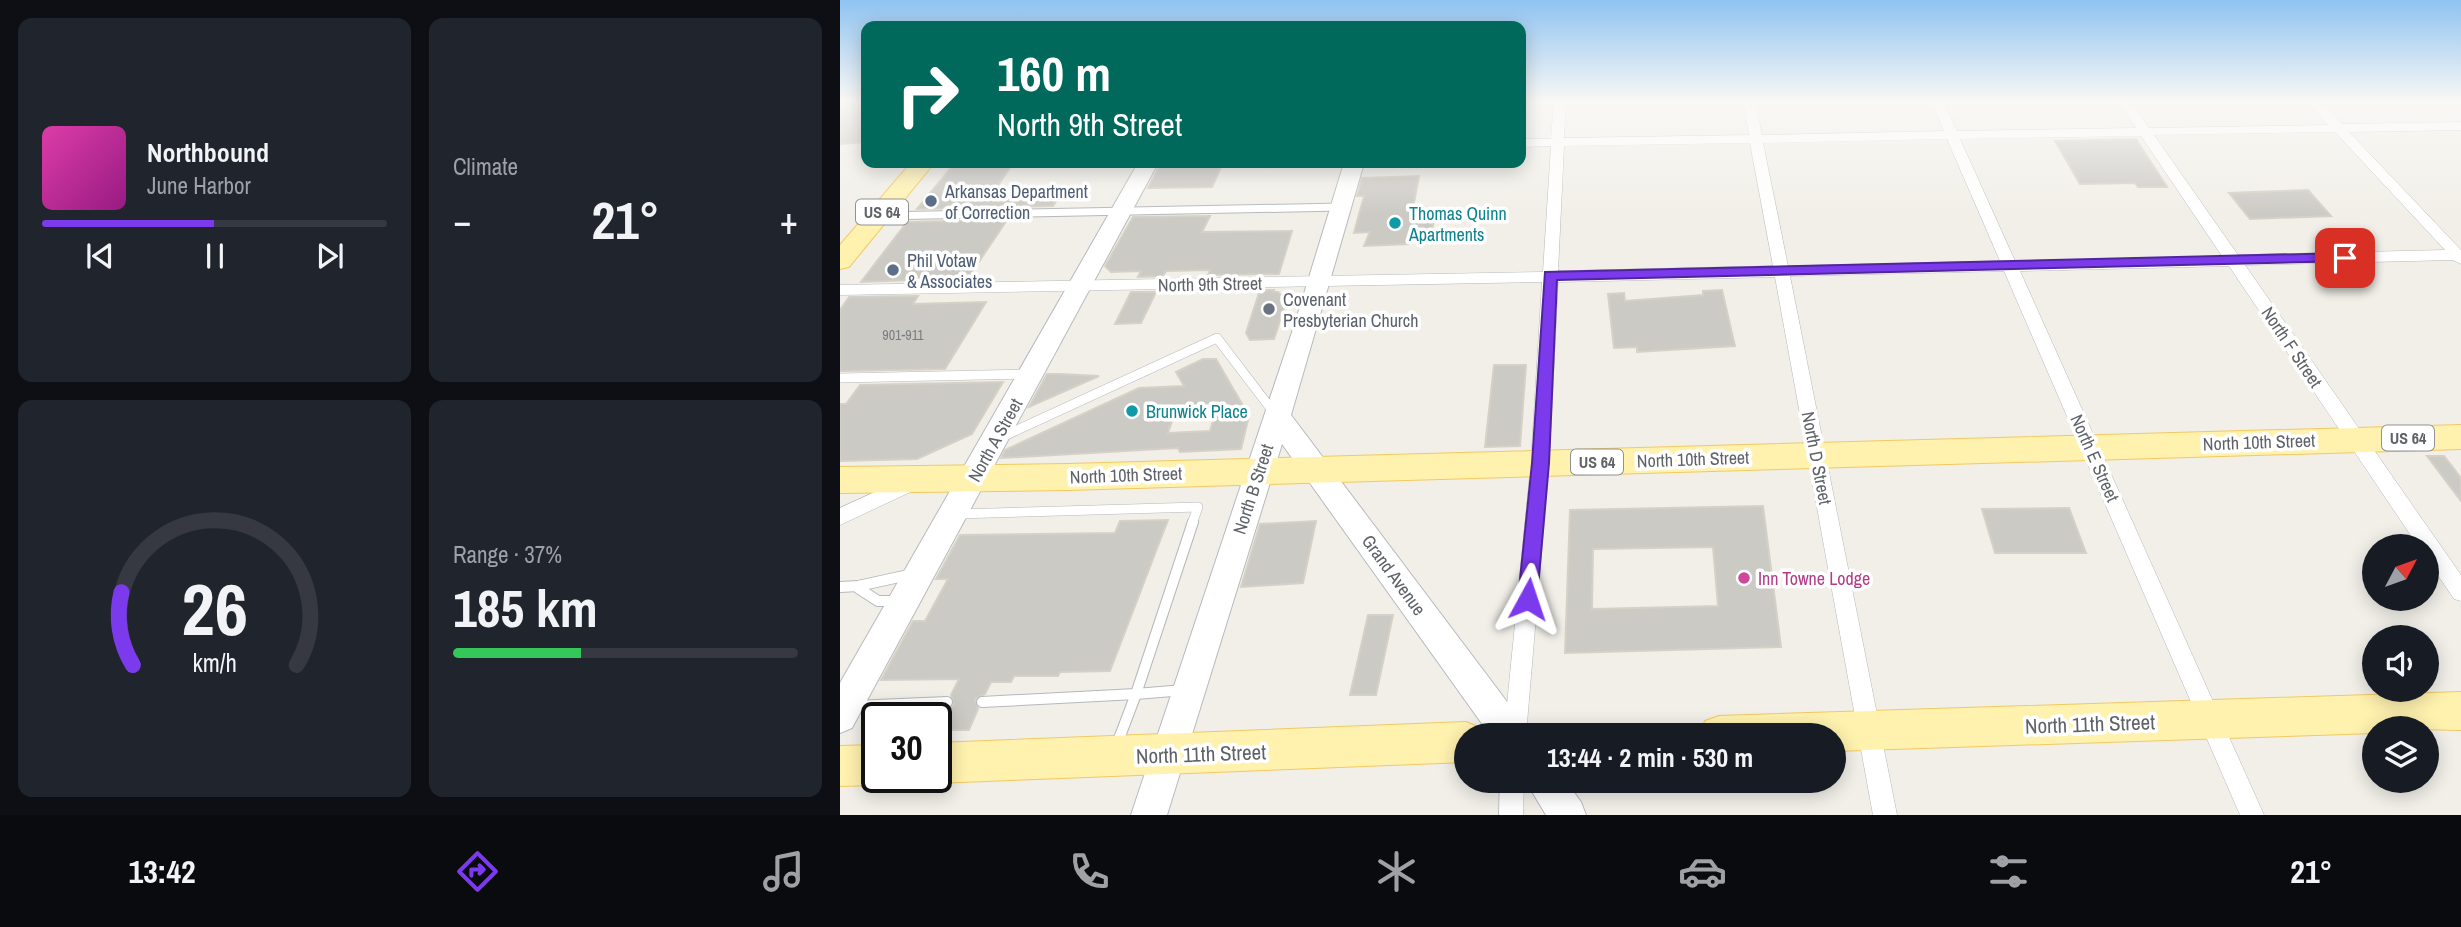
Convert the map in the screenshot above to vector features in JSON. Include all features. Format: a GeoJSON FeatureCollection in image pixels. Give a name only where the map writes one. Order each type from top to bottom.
{"type":"FeatureCollection","features":[{"type":"Feature","properties":{"kind":"main road","name":"US 64"},"geometry":{"type":"LineString","coordinates":[[840,261],[919,168]]}},
{"type":"Feature","properties":{"kind":"main road","name":"North 10th Street"},"geometry":{"type":"LineString","coordinates":[[840,480],[1317,470],[2354,439],[2458,441]]}},
{"type":"Feature","properties":{"kind":"main road","name":"North 11th Street"},"geometry":{"type":"LineString","coordinates":[[1846,732],[2461,711]]}},
{"type":"Feature","properties":{"kind":"main road","name":"North 11th Street"},"geometry":{"type":"LineString","coordinates":[[952,763],[1454,744]]}},
{"type":"Feature","properties":{"kind":"main road"},"geometry":{"type":"LineString","coordinates":[[840,766],[861,765]]}},
{"type":"Feature","properties":{"kind":"street"},"geometry":{"type":"LineString","coordinates":[[1514,723],[1540,463],[1558,139]]}},
{"type":"Feature","properties":{"kind":"street"},"geometry":{"type":"LineString","coordinates":[[1526,143],[1754,139]]}},
{"type":"Feature","properties":{"kind":"street","name":"North D Street"},"geometry":{"type":"LineString","coordinates":[[1756,139],[1885,815]]}},
{"type":"Feature","properties":{"kind":"street","name":"North E Street"},"geometry":{"type":"LineString","coordinates":[[1954,139],[2252,815]]}},
{"type":"Feature","properties":{"kind":"street","name":"North F Street"},"geometry":{"type":"LineString","coordinates":[[2151,139],[2461,592]]}},
{"type":"Feature","properties":{"kind":"street"},"geometry":{"type":"LineString","coordinates":[[2349,139],[2460,257]]}},
{"type":"Feature","properties":{"kind":"street","name":"North A Street"},"geometry":{"type":"LineString","coordinates":[[843,711],[1145,168]]}},
{"type":"Feature","properties":{"kind":"street","name":"North B Street"},"geometry":{"type":"LineString","coordinates":[[1149,815],[1319,282],[1353,168]]}},
{"type":"Feature","properties":{"kind":"street","name":"North 9th Street"},"geometry":{"type":"LineString","coordinates":[[840,290],[2460,257]]}},
{"type":"Feature","properties":{"kind":"street","name":"Grand Avenue"},"geometry":{"type":"LineString","coordinates":[[1276,415],[1504,723]]}},
{"type":"Feature","properties":{"kind":"street"},"geometry":{"type":"LineString","coordinates":[[840,517],[922,478]]}},
{"type":"Feature","properties":{"kind":"street"},"geometry":{"type":"LineString","coordinates":[[1511,815],[1512,793]]}},
{"type":"Feature","properties":{"kind":"street"},"geometry":{"type":"LineString","coordinates":[[1552,793],[1567,815]]}},
{"type":"Feature","properties":{"kind":"lane"},"geometry":{"type":"LineString","coordinates":[[878,216],[1341,207]]}},
{"type":"Feature","properties":{"kind":"lane"},"geometry":{"type":"LineString","coordinates":[[994,440],[1217,338],[1276,415]]}},
{"type":"Feature","properties":{"kind":"lane"},"geometry":{"type":"LineString","coordinates":[[840,378],[1031,374]]}},
{"type":"Feature","properties":{"kind":"lane"},"geometry":{"type":"LineString","coordinates":[[953,514],[1198,507],[1136,694],[1111,758]]}},
{"type":"Feature","properties":{"kind":"lane"},"geometry":{"type":"LineString","coordinates":[[840,587],[858,588],[891,576],[920,573]]}},
{"type":"Feature","properties":{"kind":"lane"},"geometry":{"type":"LineString","coordinates":[[858,588],[878,601],[905,601]]}},
{"type":"Feature","properties":{"kind":"lane"},"geometry":{"type":"LineString","coordinates":[[982,702],[1189,690]]}},
{"type":"Feature","properties":{"kind":"lane"},"geometry":{"type":"LineString","coordinates":[[843,711],[861,709]]}},
{"type":"Feature","properties":{"kind":"building"},"geometry":{"type":"Polygon","coordinates":[[[840,139],[861,139],[861,142],[840,144],[840,139]]]}},
{"type":"Feature","properties":{"kind":"building"},"geometry":{"type":"Polygon","coordinates":[[[2136,139],[2167,187],[2138,187],[2135,183],[2080,184],[2055,141],[2136,139]]]}},
{"type":"Feature","properties":{"kind":"building"},"geometry":{"type":"Polygon","coordinates":[[[951,168],[1010,168],[995,190],[1064,189],[1053,206],[917,209],[951,168]]]}},
{"type":"Feature","properties":{"kind":"building"},"geometry":{"type":"Polygon","coordinates":[[[1158,168],[1221,168],[1212,187],[1148,188],[1158,168]]]}},
{"type":"Feature","properties":{"kind":"building"},"geometry":{"type":"Polygon","coordinates":[[[1419,176],[1413,208],[1436,209],[1431,235],[1411,234],[1409,244],[1364,246],[1370,232],[1354,233],[1364,196],[1357,196],[1362,178],[1419,176]]]}},
{"type":"Feature","properties":{"kind":"building"},"geometry":{"type":"Polygon","coordinates":[[[2308,190],[2331,216],[2250,219],[2229,193],[2308,190]]]}},
{"type":"Feature","properties":{"kind":"building"},"geometry":{"type":"Polygon","coordinates":[[[1210,216],[1202,232],[1292,231],[1279,274],[1208,275],[1210,270],[1166,271],[1163,276],[1138,277],[1141,271],[1111,272],[1105,266],[1133,217],[1210,216]]]}},
{"type":"Feature","properties":{"kind":"building"},"geometry":{"type":"Polygon","coordinates":[[[1007,220],[968,278],[861,282],[907,222],[1007,220]]]}},
{"type":"Feature","properties":{"kind":"building","name":"Covenant Presbyterian Church"},"geometry":{"type":"Polygon","coordinates":[[[1260,290],[1274,290],[1273,292],[1278,292],[1287,300],[1274,339],[1250,340],[1246,333],[1260,290]]]}},
{"type":"Feature","properties":{"kind":"building"},"geometry":{"type":"Polygon","coordinates":[[[1722,290],[1735,346],[1637,352],[1637,347],[1614,348],[1608,294],[1624,293],[1625,301],[1703,295],[1703,291],[1722,290]]]}},
{"type":"Feature","properties":{"kind":"building"},"geometry":{"type":"Polygon","coordinates":[[[1131,292],[1156,292],[1141,323],[1115,324],[1131,292]]]}},
{"type":"Feature","properties":{"kind":"building"},"geometry":{"type":"Polygon","coordinates":[[[918,296],[913,304],[986,302],[945,369],[840,371],[840,310],[849,297],[918,296]]]}},
{"type":"Feature","properties":{"kind":"building","name":"Brunwick Place"},"geometry":{"type":"Polygon","coordinates":[[[1203,359],[1216,359],[1249,416],[1241,449],[1180,452],[1178,448],[1001,458],[1005,450],[1139,388],[1184,386],[1176,372],[1203,359]],[[1218,404],[1177,406],[1168,433],[1210,431],[1218,404]]]}},
{"type":"Feature","properties":{"kind":"building"},"geometry":{"type":"Polygon","coordinates":[[[1494,365],[1526,365],[1520,446],[1485,447],[1494,365]]]}},
{"type":"Feature","properties":{"kind":"building"},"geometry":{"type":"Polygon","coordinates":[[[1047,374],[1060,374],[1099,376],[1029,407],[1047,374]]]}},
{"type":"Feature","properties":{"kind":"building"},"geometry":{"type":"Polygon","coordinates":[[[1003,382],[972,434],[917,459],[840,461],[840,404],[846,404],[860,385],[1003,382]]]}},
{"type":"Feature","properties":{"kind":"building"},"geometry":{"type":"Polygon","coordinates":[[[2427,456],[2444,456],[2461,478],[2461,501],[2427,456]]]}},
{"type":"Feature","properties":{"kind":"building","name":"Inn Towne Lodge"},"geometry":{"type":"Polygon","coordinates":[[[1763,506],[1781,647],[1565,653],[1570,510],[1763,506]],[[1713,547],[1593,549],[1592,609],[1718,606],[1713,547]]]}},
{"type":"Feature","properties":{"kind":"building"},"geometry":{"type":"Polygon","coordinates":[[[2069,508],[2086,553],[1995,553],[1982,509],[2069,508]]]}},
{"type":"Feature","properties":{"kind":"building"},"geometry":{"type":"Polygon","coordinates":[[[1168,520],[1110,671],[1060,672],[1058,676],[1014,676],[1011,682],[991,682],[985,694],[975,699],[978,709],[969,730],[952,730],[954,705],[951,695],[959,679],[881,680],[913,621],[925,621],[948,579],[936,579],[960,535],[1115,533],[1120,521],[1168,520]]]}},
{"type":"Feature","properties":{"kind":"building"},"geometry":{"type":"Polygon","coordinates":[[[1316,521],[1303,583],[1241,587],[1260,524],[1316,521]]]}},
{"type":"Feature","properties":{"kind":"building"},"geometry":{"type":"Polygon","coordinates":[[[1368,615],[1393,615],[1376,695],[1350,695],[1368,615]]]}},
{"type":"Feature","properties":{"kind":"place","name":"Arkansas Department of Correction"},"geometry":{"type":"Point","coordinates":[931,201]}},
{"type":"Feature","properties":{"kind":"place","name":"Thomas Quinn Apartments"},"geometry":{"type":"Point","coordinates":[1395,223]}},
{"type":"Feature","properties":{"kind":"place","name":"Phil Votaw & Associates"},"geometry":{"type":"Point","coordinates":[893,270]}},
{"type":"Feature","properties":{"kind":"place","name":"Covenant Presbyterian Church"},"geometry":{"type":"Point","coordinates":[1269,309]}},
{"type":"Feature","properties":{"kind":"place","name":"Brunwick Place"},"geometry":{"type":"Point","coordinates":[1132,411]}},
{"type":"Feature","properties":{"kind":"place","name":"Inn Towne Lodge"},"geometry":{"type":"Point","coordinates":[1744,578]}},
{"type":"Feature","properties":{"kind":"route"},"geometry":{"type":"LineString","coordinates":[[1528,599],[1540,463],[1550,276],[2345,258]]}}]}
